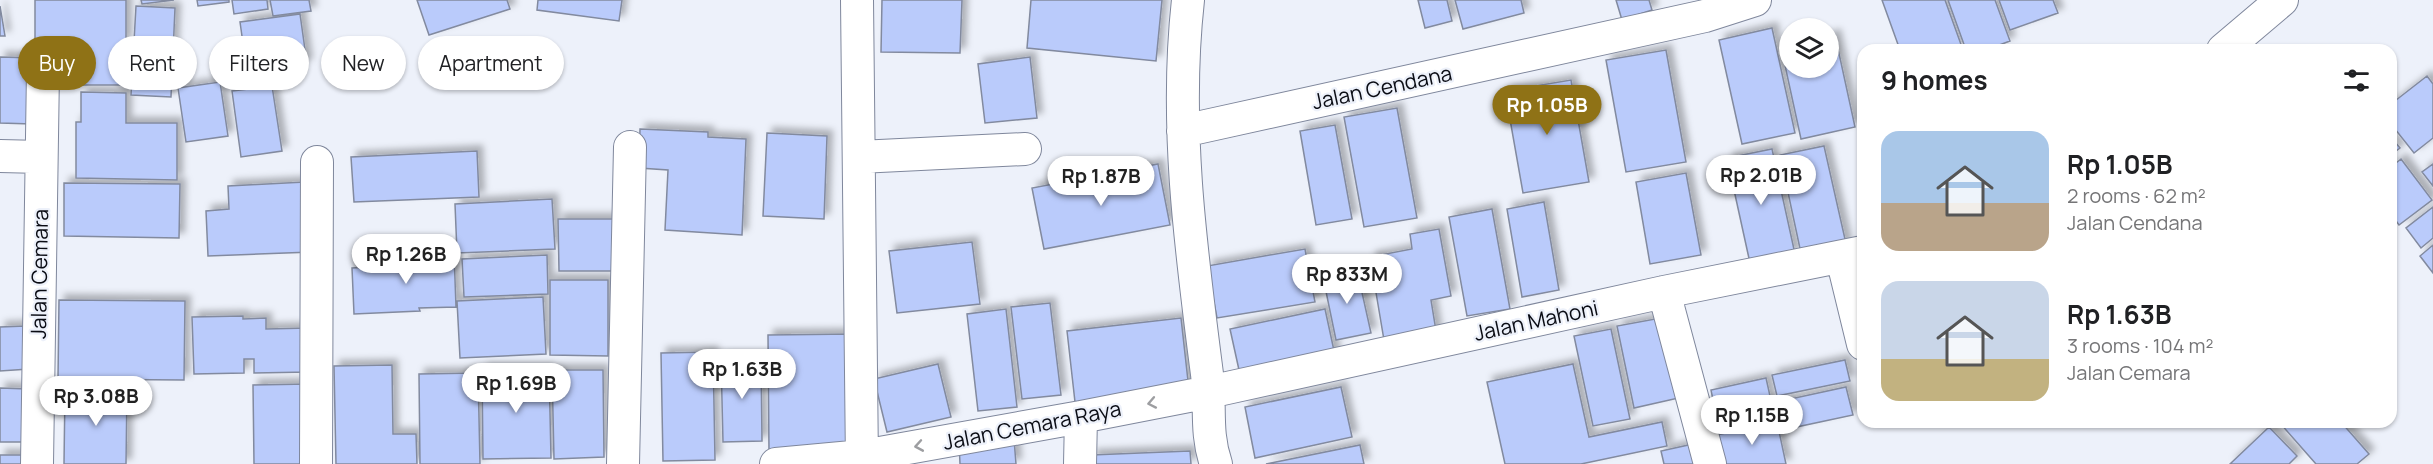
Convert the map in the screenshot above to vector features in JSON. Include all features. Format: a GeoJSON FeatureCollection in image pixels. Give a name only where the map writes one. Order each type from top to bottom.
{"type":"FeatureCollection","features":[{"type":"Feature","properties":{"kind":"street"},"geometry":{"type":"LineString","coordinates":[[776,464],[862,460],[857,0]]}},
{"type":"Feature","properties":{"kind":"street"},"geometry":{"type":"LineString","coordinates":[[1188,0],[1185,30],[1183,131],[1189,230],[1209,392],[1207,429],[1216,464]]}},
{"type":"Feature","properties":{"kind":"street","name":"Jalan Cendana"},"geometry":{"type":"LineString","coordinates":[[1183,131],[1703,8],[1755,0]]}},
{"type":"Feature","properties":{"kind":"street"},"geometry":{"type":"LineString","coordinates":[[2230,44],[2282,0]]}},
{"type":"Feature","properties":{"kind":"street","name":"Jalan Cemara"},"geometry":{"type":"LineString","coordinates":[[37,464],[43,90]]}},
{"type":"Feature","properties":{"kind":"street"},"geometry":{"type":"LineString","coordinates":[[622,464],[630,147]]}},
{"type":"Feature","properties":{"kind":"street"},"geometry":{"type":"LineString","coordinates":[[859,157],[1024,149]]}},
{"type":"Feature","properties":{"kind":"street"},"geometry":{"type":"LineString","coordinates":[[0,156],[41,157]]}},
{"type":"Feature","properties":{"kind":"street"},"geometry":{"type":"LineString","coordinates":[[316,464],[317,162]]}},
{"type":"Feature","properties":{"kind":"street"},"geometry":{"type":"LineString","coordinates":[[1852,255],[1857,295]]}},
{"type":"Feature","properties":{"kind":"street","name":"Jalan Mahoni"},"geometry":{"type":"LineString","coordinates":[[1209,392],[1665,292],[1852,255]]}},
{"type":"Feature","properties":{"kind":"street"},"geometry":{"type":"LineString","coordinates":[[1665,292],[1710,464]]}},
{"type":"Feature","properties":{"kind":"street","name":"Jalan Cemara Raya"},"geometry":{"type":"LineString","coordinates":[[862,460],[1209,392]]}},
{"type":"Feature","properties":{"kind":"street"},"geometry":{"type":"LineString","coordinates":[[1080,464],[1081,417]]}},
{"type":"Feature","properties":{"kind":"building"},"geometry":{"type":"Polygon","coordinates":[[[35,0],[126,0],[126,36],[108,36],[108,85],[96,85],[96,36],[35,36],[35,0]]]}},
{"type":"Feature","properties":{"kind":"building"},"geometry":{"type":"Polygon","coordinates":[[[141,0],[174,0],[142,4],[141,0]]]}},
{"type":"Feature","properties":{"kind":"building"},"geometry":{"type":"Polygon","coordinates":[[[197,0],[229,0],[229,2],[198,6],[197,0]]]}},
{"type":"Feature","properties":{"kind":"building"},"geometry":{"type":"Polygon","coordinates":[[[232,0],[267,0],[268,9],[234,14],[232,0]]]}},
{"type":"Feature","properties":{"kind":"building"},"geometry":{"type":"Polygon","coordinates":[[[270,0],[309,0],[311,11],[273,16],[270,0]]]}},
{"type":"Feature","properties":{"kind":"building"},"geometry":{"type":"Polygon","coordinates":[[[417,0],[507,0],[510,9],[429,35],[417,0]]]}},
{"type":"Feature","properties":{"kind":"building"},"geometry":{"type":"Polygon","coordinates":[[[538,0],[622,0],[619,21],[537,10],[538,0]]]}},
{"type":"Feature","properties":{"kind":"building"},"geometry":{"type":"Polygon","coordinates":[[[882,0],[962,0],[960,53],[881,52],[882,0]]]}},
{"type":"Feature","properties":{"kind":"building"},"geometry":{"type":"Polygon","coordinates":[[[1031,0],[1162,0],[1156,61],[1027,48],[1031,0]]]}},
{"type":"Feature","properties":{"kind":"building"},"geometry":{"type":"Polygon","coordinates":[[[1418,0],[1447,0],[1452,21],[1425,28],[1418,0]]]}},
{"type":"Feature","properties":{"kind":"building"},"geometry":{"type":"Polygon","coordinates":[[[1455,0],[1521,0],[1524,13],[1463,29],[1455,0]]]}},
{"type":"Feature","properties":{"kind":"building"},"geometry":{"type":"Polygon","coordinates":[[[1616,0],[1649,0],[1652,10],[1622,20],[1616,0]]]}},
{"type":"Feature","properties":{"kind":"building"},"geometry":{"type":"Polygon","coordinates":[[[1882,0],[1945,0],[1961,44],[1898,44],[1882,0]]]}},
{"type":"Feature","properties":{"kind":"building"},"geometry":{"type":"Polygon","coordinates":[[[1948,0],[1995,0],[2010,41],[2002,44],[1964,44],[1948,0]]]}},
{"type":"Feature","properties":{"kind":"building"},"geometry":{"type":"Polygon","coordinates":[[[1999,0],[2053,0],[2058,13],[2010,30],[1999,0]]]}},
{"type":"Feature","properties":{"kind":"building"},"geometry":{"type":"Polygon","coordinates":[[[0,6],[5,36],[0,36],[0,6]]]}},
{"type":"Feature","properties":{"kind":"building"},"geometry":{"type":"Polygon","coordinates":[[[136,6],[175,8],[174,36],[134,36],[136,6]]]}},
{"type":"Feature","properties":{"kind":"building"},"geometry":{"type":"Polygon","coordinates":[[[300,14],[303,36],[242,36],[240,22],[300,14]]]}},
{"type":"Feature","properties":{"kind":"building"},"geometry":{"type":"Polygon","coordinates":[[[1772,28],[1779,60],[1779,78],[1783,78],[1795,133],[1742,144],[1719,40],[1772,28]]]}},
{"type":"Feature","properties":{"kind":"building"},"geometry":{"type":"Polygon","coordinates":[[[1666,50],[1686,162],[1626,172],[1606,60],[1666,50]]]}},
{"type":"Feature","properties":{"kind":"building"},"geometry":{"type":"Polygon","coordinates":[[[1839,53],[1855,127],[1801,139],[1788,78],[1839,78],[1839,53]]]}},
{"type":"Feature","properties":{"kind":"building"},"geometry":{"type":"Polygon","coordinates":[[[0,57],[18,58],[18,90],[33,90],[32,124],[0,123],[0,57]]]}},
{"type":"Feature","properties":{"kind":"building"},"geometry":{"type":"Polygon","coordinates":[[[1030,57],[1037,118],[985,123],[978,64],[1030,57]]]}},
{"type":"Feature","properties":{"kind":"building"},"geometry":{"type":"Polygon","coordinates":[[[2427,76],[2433,84],[2433,138],[2414,153],[2397,132],[2397,99],[2427,76]]]}},
{"type":"Feature","properties":{"kind":"building"},"geometry":{"type":"Polygon","coordinates":[[[1571,80],[1589,182],[1523,193],[1505,91],[1571,80]]]}},
{"type":"Feature","properties":{"kind":"building"},"geometry":{"type":"Polygon","coordinates":[[[209,84],[209,90],[221,90],[228,136],[186,142],[178,90],[197,90],[197,85],[209,84]]]}},
{"type":"Feature","properties":{"kind":"building"},"geometry":{"type":"Polygon","coordinates":[[[131,90],[171,90],[171,97],[131,95],[131,90]]]}},
{"type":"Feature","properties":{"kind":"building"},"geometry":{"type":"Polygon","coordinates":[[[273,90],[282,151],[241,157],[232,91],[273,90]]]}},
{"type":"Feature","properties":{"kind":"building"},"geometry":{"type":"Polygon","coordinates":[[[81,92],[126,93],[126,123],[177,123],[177,180],[76,178],[76,122],[81,122],[81,92]]]}},
{"type":"Feature","properties":{"kind":"building"},"geometry":{"type":"Polygon","coordinates":[[[1397,108],[1417,218],[1364,227],[1344,117],[1397,108]]]}},
{"type":"Feature","properties":{"kind":"building"},"geometry":{"type":"Polygon","coordinates":[[[1335,125],[1352,219],[1316,225],[1300,131],[1335,125]]]}},
{"type":"Feature","properties":{"kind":"building"},"geometry":{"type":"Polygon","coordinates":[[[640,129],[708,132],[708,137],[746,139],[742,235],[665,230],[668,170],[639,168],[640,129]]]}},
{"type":"Feature","properties":{"kind":"building"},"geometry":{"type":"Polygon","coordinates":[[[767,133],[827,136],[824,219],[763,216],[767,133]]]}},
{"type":"Feature","properties":{"kind":"building"},"geometry":{"type":"Polygon","coordinates":[[[1824,146],[1847,248],[1802,258],[1780,155],[1824,146]]]}},
{"type":"Feature","properties":{"kind":"building"},"geometry":{"type":"Polygon","coordinates":[[[1772,149],[1795,254],[1750,263],[1727,158],[1772,149]]]}},
{"type":"Feature","properties":{"kind":"building"},"geometry":{"type":"Polygon","coordinates":[[[477,151],[479,197],[354,202],[351,157],[477,151]]]}},
{"type":"Feature","properties":{"kind":"building"},"geometry":{"type":"Polygon","coordinates":[[[2401,159],[2432,200],[2399,225],[2397,222],[2397,162],[2401,159]]]}},
{"type":"Feature","properties":{"kind":"building"},"geometry":{"type":"Polygon","coordinates":[[[1158,164],[1170,225],[1044,249],[1032,188],[1158,164]]]}},
{"type":"Feature","properties":{"kind":"building"},"geometry":{"type":"Polygon","coordinates":[[[2433,164],[2433,186],[2422,172],[2433,164]]]}},
{"type":"Feature","properties":{"kind":"building"},"geometry":{"type":"Polygon","coordinates":[[[1686,173],[1701,255],[1650,264],[1636,182],[1686,173]]]}},
{"type":"Feature","properties":{"kind":"building"},"geometry":{"type":"Polygon","coordinates":[[[305,182],[312,252],[208,256],[206,211],[229,209],[228,186],[305,182]]]}},
{"type":"Feature","properties":{"kind":"building"},"geometry":{"type":"Polygon","coordinates":[[[64,183],[180,184],[179,238],[64,236],[64,183]]]}},
{"type":"Feature","properties":{"kind":"building"},"geometry":{"type":"Polygon","coordinates":[[[552,199],[555,249],[457,253],[455,204],[552,199]]]}},
{"type":"Feature","properties":{"kind":"building"},"geometry":{"type":"Polygon","coordinates":[[[1544,202],[1559,290],[1522,297],[1507,209],[1544,202]]]}},
{"type":"Feature","properties":{"kind":"building"},"geometry":{"type":"Polygon","coordinates":[[[2433,207],[2433,238],[2421,248],[2406,228],[2433,207]]]}},
{"type":"Feature","properties":{"kind":"building"},"geometry":{"type":"Polygon","coordinates":[[[1492,209],[1510,309],[1467,316],[1449,217],[1492,209]]]}},
{"type":"Feature","properties":{"kind":"building"},"geometry":{"type":"Polygon","coordinates":[[[558,219],[617,219],[618,271],[559,271],[558,219]]]}},
{"type":"Feature","properties":{"kind":"building"},"geometry":{"type":"Polygon","coordinates":[[[1439,229],[1451,296],[1431,300],[1437,337],[1385,346],[1370,257],[1412,249],[1410,234],[1439,229]]]}},
{"type":"Feature","properties":{"kind":"building"},"geometry":{"type":"Polygon","coordinates":[[[972,242],[980,304],[897,313],[889,251],[972,242]]]}},
{"type":"Feature","properties":{"kind":"building"},"geometry":{"type":"Polygon","coordinates":[[[2433,245],[2433,273],[2420,256],[2433,245]]]}},
{"type":"Feature","properties":{"kind":"building"},"geometry":{"type":"Polygon","coordinates":[[[1305,249],[1315,302],[1217,318],[1207,266],[1305,249]]]}},
{"type":"Feature","properties":{"kind":"building"},"geometry":{"type":"Polygon","coordinates":[[[454,253],[456,307],[354,314],[352,268],[405,265],[404,254],[454,253]]]}},
{"type":"Feature","properties":{"kind":"building"},"geometry":{"type":"Polygon","coordinates":[[[547,255],[548,294],[464,297],[462,259],[547,255]]]}},
{"type":"Feature","properties":{"kind":"building"},"geometry":{"type":"Polygon","coordinates":[[[1357,270],[1371,333],[1336,340],[1323,277],[1357,270]]]}},
{"type":"Feature","properties":{"kind":"building"},"geometry":{"type":"Polygon","coordinates":[[[550,280],[608,280],[608,356],[550,355],[550,280]]]}},
{"type":"Feature","properties":{"kind":"building"},"geometry":{"type":"Polygon","coordinates":[[[543,297],[546,354],[460,358],[457,301],[543,297]]]}},
{"type":"Feature","properties":{"kind":"building"},"geometry":{"type":"Polygon","coordinates":[[[59,300],[185,301],[184,380],[58,379],[59,300]]]}},
{"type":"Feature","properties":{"kind":"building"},"geometry":{"type":"Polygon","coordinates":[[[1050,303],[1061,395],[1022,399],[1011,307],[1050,303]]]}},
{"type":"Feature","properties":{"kind":"building"},"geometry":{"type":"Polygon","coordinates":[[[1006,309],[1017,407],[978,411],[967,314],[1006,309]]]}},
{"type":"Feature","properties":{"kind":"building"},"geometry":{"type":"Polygon","coordinates":[[[1325,309],[1336,360],[1241,379],[1230,329],[1325,309]]]}},
{"type":"Feature","properties":{"kind":"building"},"geometry":{"type":"Polygon","coordinates":[[[243,316],[243,319],[266,318],[266,329],[309,328],[309,372],[254,373],[254,359],[244,359],[244,373],[194,374],[192,317],[243,316]]]}},
{"type":"Feature","properties":{"kind":"building"},"geometry":{"type":"Polygon","coordinates":[[[1666,317],[1683,397],[1634,408],[1617,326],[1666,317]]]}},
{"type":"Feature","properties":{"kind":"building"},"geometry":{"type":"Polygon","coordinates":[[[1181,318],[1189,390],[1075,402],[1067,331],[1181,318]]]}},
{"type":"Feature","properties":{"kind":"building"},"geometry":{"type":"Polygon","coordinates":[[[26,326],[29,369],[0,371],[0,327],[26,326]]]}},
{"type":"Feature","properties":{"kind":"building"},"geometry":{"type":"Polygon","coordinates":[[[1611,329],[1630,419],[1593,426],[1574,336],[1611,329]]]}},
{"type":"Feature","properties":{"kind":"building"},"geometry":{"type":"Polygon","coordinates":[[[854,334],[856,451],[769,452],[768,335],[854,334]]]}},
{"type":"Feature","properties":{"kind":"building"},"geometry":{"type":"Polygon","coordinates":[[[713,352],[715,460],[663,461],[661,353],[713,352]]]}},
{"type":"Feature","properties":{"kind":"building"},"geometry":{"type":"Polygon","coordinates":[[[721,359],[761,359],[762,441],[723,442],[721,359]]]}},
{"type":"Feature","properties":{"kind":"building"},"geometry":{"type":"Polygon","coordinates":[[[1845,360],[1850,381],[1777,396],[1772,375],[1845,360]]]}},
{"type":"Feature","properties":{"kind":"building"},"geometry":{"type":"Polygon","coordinates":[[[938,364],[951,417],[887,432],[874,379],[938,364]]]}},
{"type":"Feature","properties":{"kind":"building"},"geometry":{"type":"Polygon","coordinates":[[[1573,364],[1589,437],[1662,422],[1667,446],[1581,464],[1505,464],[1487,382],[1573,364]]]}},
{"type":"Feature","properties":{"kind":"building"},"geometry":{"type":"Polygon","coordinates":[[[392,365],[393,434],[416,434],[417,464],[336,464],[334,366],[392,365]]]}},
{"type":"Feature","properties":{"kind":"building"},"geometry":{"type":"Polygon","coordinates":[[[482,369],[549,369],[551,458],[483,459],[482,369]]]}},
{"type":"Feature","properties":{"kind":"building"},"geometry":{"type":"Polygon","coordinates":[[[552,370],[603,370],[604,457],[554,459],[552,370]]]}},
{"type":"Feature","properties":{"kind":"building"},"geometry":{"type":"Polygon","coordinates":[[[478,373],[480,464],[420,464],[419,374],[478,373]]]}},
{"type":"Feature","properties":{"kind":"building"},"geometry":{"type":"Polygon","coordinates":[[[1766,378],[1774,414],[1718,425],[1711,390],[1766,378]]]}},
{"type":"Feature","properties":{"kind":"building"},"geometry":{"type":"Polygon","coordinates":[[[309,384],[310,464],[254,464],[253,385],[309,384]]]}},
{"type":"Feature","properties":{"kind":"building"},"geometry":{"type":"Polygon","coordinates":[[[1341,387],[1352,437],[1255,458],[1245,407],[1341,387]]]}},
{"type":"Feature","properties":{"kind":"building"},"geometry":{"type":"Polygon","coordinates":[[[1846,387],[1853,415],[1787,429],[1781,401],[1846,387]]]}},
{"type":"Feature","properties":{"kind":"building"},"geometry":{"type":"Polygon","coordinates":[[[0,388],[28,389],[27,442],[0,442],[0,388]]]}},
{"type":"Feature","properties":{"kind":"building"},"geometry":{"type":"Polygon","coordinates":[[[65,390],[127,390],[126,464],[64,464],[65,390]]]}},
{"type":"Feature","properties":{"kind":"building"},"geometry":{"type":"Polygon","coordinates":[[[1777,422],[1786,464],[1722,464],[1716,435],[1777,422]]]}},
{"type":"Feature","properties":{"kind":"building"},"geometry":{"type":"Polygon","coordinates":[[[2268,428],[2297,456],[2289,464],[2230,464],[2268,428]]]}},
{"type":"Feature","properties":{"kind":"building"},"geometry":{"type":"Polygon","coordinates":[[[2284,428],[2346,428],[2369,454],[2357,464],[2316,464],[2284,428]]]}},
{"type":"Feature","properties":{"kind":"building"},"geometry":{"type":"Polygon","coordinates":[[[1014,439],[1016,464],[960,464],[959,441],[1014,439]]]}},
{"type":"Feature","properties":{"kind":"building"},"geometry":{"type":"Polygon","coordinates":[[[1693,444],[1698,464],[1664,464],[1661,451],[1693,444]]]}},
{"type":"Feature","properties":{"kind":"building"},"geometry":{"type":"Polygon","coordinates":[[[1360,445],[1364,464],[1266,464],[1360,445]]]}},
{"type":"Feature","properties":{"kind":"building"},"geometry":{"type":"Polygon","coordinates":[[[1190,451],[1191,464],[1092,464],[1091,455],[1190,451]]]}},
{"type":"Feature","properties":{"kind":"building"},"geometry":{"type":"Polygon","coordinates":[[[0,455],[22,455],[22,464],[0,464],[0,455]]]}}]}
